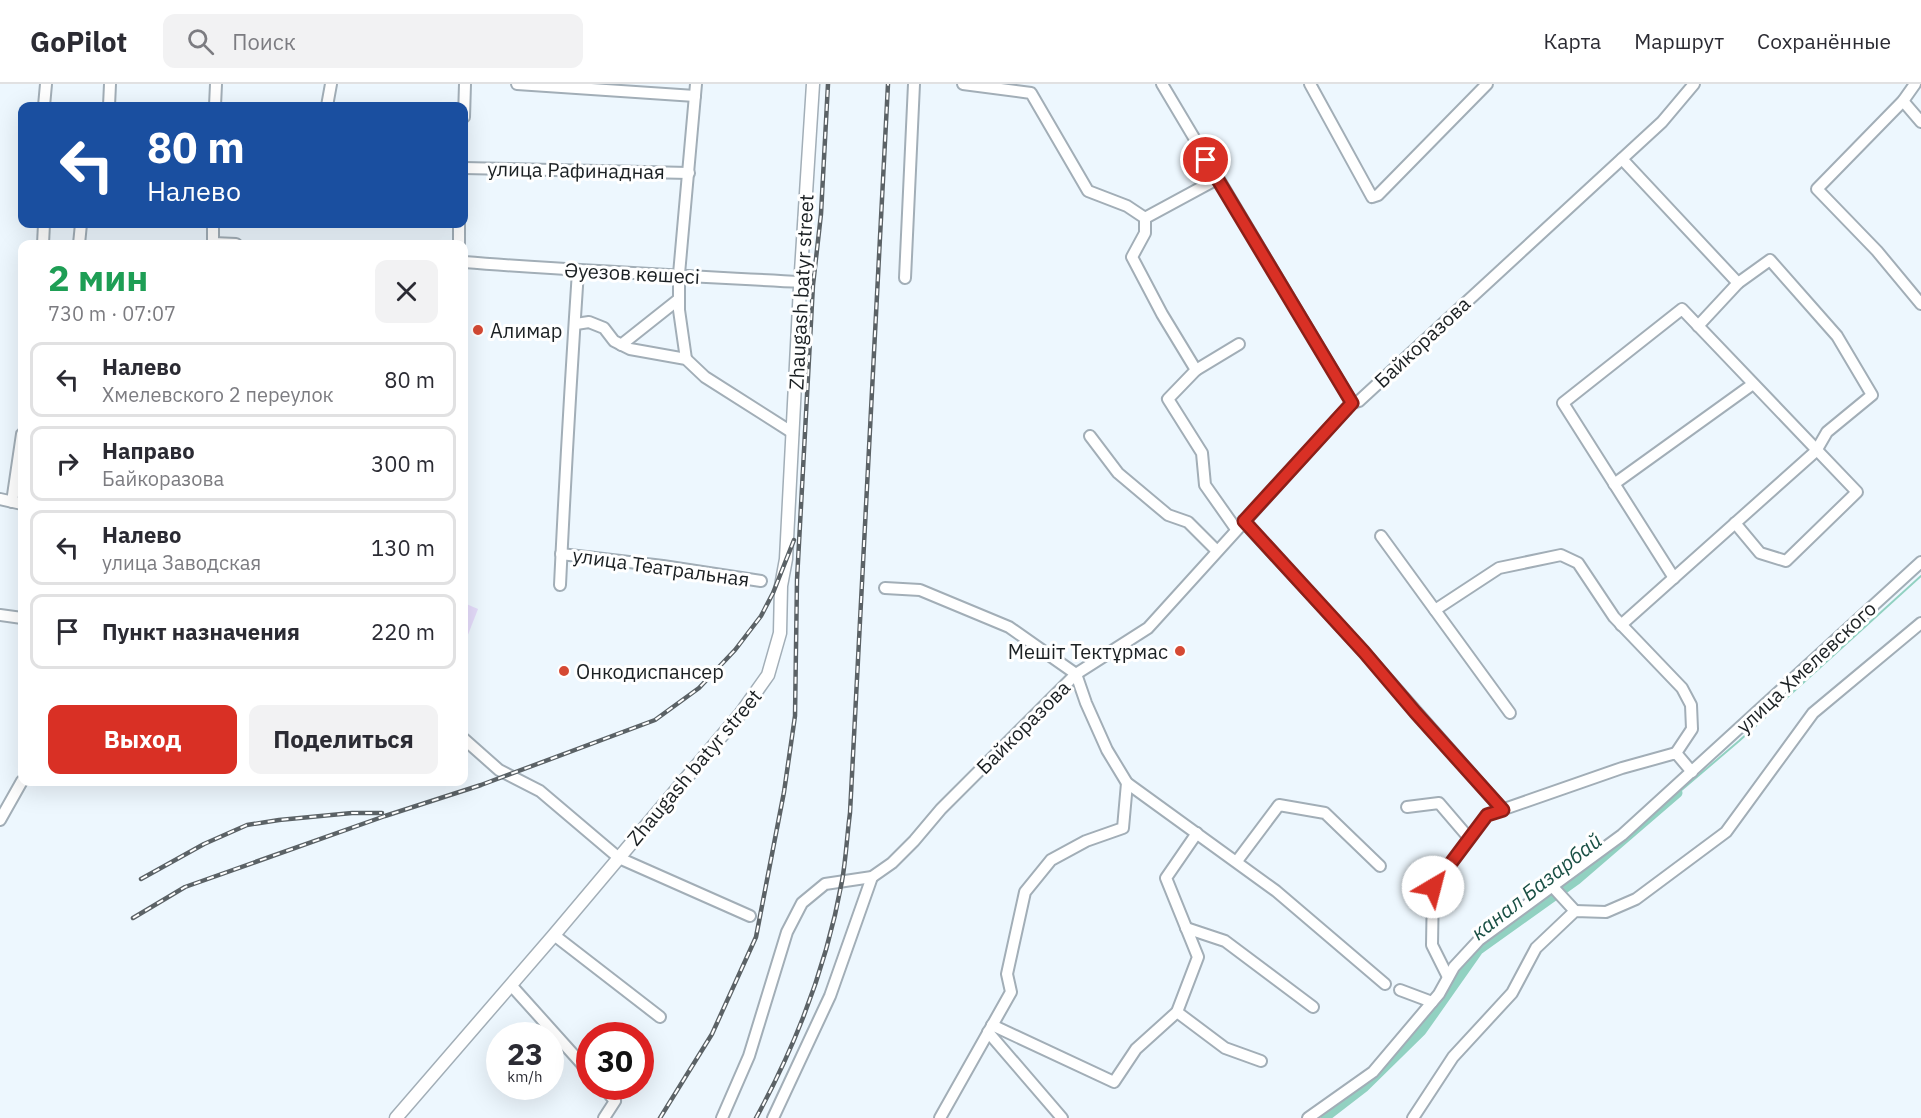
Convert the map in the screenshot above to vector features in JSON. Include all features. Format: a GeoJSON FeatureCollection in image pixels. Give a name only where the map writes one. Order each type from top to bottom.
{"type":"FeatureCollection","features":[{"type":"Feature","properties":{"kind":"main road","name":"Zhaugash batyr street"},"geometry":{"type":"LineString","coordinates":[[396,1118],[512,985],[741,713],[768,675],[780,633],[782,586],[786,559],[813,84]]}},
{"type":"Feature","properties":{"kind":"street"},"geometry":{"type":"LineString","coordinates":[[44,102],[46,84]]}},
{"type":"Feature","properties":{"kind":"street"},"geometry":{"type":"LineString","coordinates":[[109,102],[110,84]]}},
{"type":"Feature","properties":{"kind":"street"},"geometry":{"type":"LineString","coordinates":[[216,84],[216,102]]}},
{"type":"Feature","properties":{"kind":"street"},"geometry":{"type":"LineString","coordinates":[[328,102],[331,84]]}},
{"type":"Feature","properties":{"kind":"street"},"geometry":{"type":"LineString","coordinates":[[464,102],[465,84]]}},
{"type":"Feature","properties":{"kind":"street"},"geometry":{"type":"LineString","coordinates":[[517,84],[695,96]]}},
{"type":"Feature","properties":{"kind":"street"},"geometry":{"type":"LineString","coordinates":[[686,359],[679,299],[679,274],[696,84]]}},
{"type":"Feature","properties":{"kind":"street"},"geometry":{"type":"LineString","coordinates":[[905,278],[914,84]]}},
{"type":"Feature","properties":{"kind":"street"},"geometry":{"type":"LineString","coordinates":[[963,84],[1031,93],[1088,191],[1127,206],[1145,219]]}},
{"type":"Feature","properties":{"kind":"street"},"geometry":{"type":"LineString","coordinates":[[1162,84],[1352,403]]}},
{"type":"Feature","properties":{"kind":"street"},"geometry":{"type":"LineString","coordinates":[[1310,84],[1372,197],[1378,195],[1486,84]]}},
{"type":"Feature","properties":{"kind":"street","name":"Байкоразова"},"geometry":{"type":"LineString","coordinates":[[722,1118],[749,1056],[787,932],[802,903],[825,884],[872,877],[892,863],[941,809],[1076,674],[1148,628],[1352,403],[1359,400],[1662,122],[1694,84]]}},
{"type":"Feature","properties":{"kind":"street"},"geometry":{"type":"LineString","coordinates":[[1915,84],[1903,101],[1817,189],[1877,251],[1921,304]]}},
{"type":"Feature","properties":{"kind":"street"},"geometry":{"type":"LineString","coordinates":[[1903,101],[1921,122]]}},
{"type":"Feature","properties":{"kind":"street"},"geometry":{"type":"LineString","coordinates":[[1622,159],[1738,283]]}},
{"type":"Feature","properties":{"kind":"street","name":"улица Рафинадная"},"geometry":{"type":"LineString","coordinates":[[468,168],[689,173]]}},
{"type":"Feature","properties":{"kind":"street"},"geometry":{"type":"LineString","coordinates":[[1145,219],[1217,179]]}},
{"type":"Feature","properties":{"kind":"street"},"geometry":{"type":"LineString","coordinates":[[1145,219],[1145,233],[1132,257],[1162,314],[1196,370]]}},
{"type":"Feature","properties":{"kind":"street"},"geometry":{"type":"LineString","coordinates":[[1621,624],[1816,451],[1827,432],[1872,395],[1837,336],[1770,260],[1738,283],[1698,326]]}},
{"type":"Feature","properties":{"kind":"street","name":"Әуезов көшесі"},"geometry":{"type":"LineString","coordinates":[[468,262],[578,271],[679,274],[801,282]]}},
{"type":"Feature","properties":{"kind":"street","name":"улица Театральная"},"geometry":{"type":"LineString","coordinates":[[560,585],[567,431],[578,271]]}},
{"type":"Feature","properties":{"kind":"street"},"geometry":{"type":"LineString","coordinates":[[621,345],[679,299]]}},
{"type":"Feature","properties":{"kind":"street"},"geometry":{"type":"LineString","coordinates":[[1674,578],[1563,403],[1682,309],[1857,492],[1786,561],[1760,553],[1735,523]]}},
{"type":"Feature","properties":{"kind":"street"},"geometry":{"type":"LineString","coordinates":[[576,324],[589,322],[604,328],[614,341],[630,349],[686,359],[705,377],[794,433]]}},
{"type":"Feature","properties":{"kind":"street"},"geometry":{"type":"LineString","coordinates":[[1239,344],[1196,370],[1168,399],[1202,453],[1205,485],[1240,525],[1364,652],[1503,810]]}},
{"type":"Feature","properties":{"kind":"street"},"geometry":{"type":"LineString","coordinates":[[1614,484],[1753,384]]}},
{"type":"Feature","properties":{"kind":"street"},"geometry":{"type":"LineString","coordinates":[[1090,436],[1118,473],[1168,515],[1188,522],[1217,550]]}},
{"type":"Feature","properties":{"kind":"street"},"geometry":{"type":"LineString","coordinates":[[0,499],[17,503]]}},
{"type":"Feature","properties":{"kind":"street"},"geometry":{"type":"LineString","coordinates":[[1381,536],[1510,713]]}},
{"type":"Feature","properties":{"kind":"street","name":"улица Театральная"},"geometry":{"type":"LineString","coordinates":[[561,554],[761,581]]}},
{"type":"Feature","properties":{"kind":"street"},"geometry":{"type":"LineString","coordinates":[[1435,610],[1499,568],[1561,555],[1578,563],[1614,617],[1682,688],[1691,705],[1692,729],[1676,753],[1622,768],[1487,815],[1433,887],[1432,945],[1448,977]]}},
{"type":"Feature","properties":{"kind":"street","name":"улица Хмелевского"},"geometry":{"type":"LineString","coordinates":[[1308,1118],[1373,1072],[1439,994],[1454,967],[1479,940],[1622,835],[1921,562]]}},
{"type":"Feature","properties":{"kind":"street"},"geometry":{"type":"LineString","coordinates":[[885,588],[920,590],[1009,627],[1076,674],[1107,750],[1127,783],[1276,891],[1385,984]]}},
{"type":"Feature","properties":{"kind":"street"},"geometry":{"type":"LineString","coordinates":[[0,615],[18,617]]}},
{"type":"Feature","properties":{"kind":"street"},"geometry":{"type":"LineString","coordinates":[[1553,887],[1573,909],[1606,912],[1636,899],[1726,832],[1813,713],[1921,623]]}},
{"type":"Feature","properties":{"kind":"street"},"geometry":{"type":"LineString","coordinates":[[468,743],[499,770],[540,791],[619,858],[750,916]]}},
{"type":"Feature","properties":{"kind":"street"},"geometry":{"type":"LineString","coordinates":[[1676,753],[1692,772]]}},
{"type":"Feature","properties":{"kind":"street"},"geometry":{"type":"LineString","coordinates":[[940,1118],[1011,992],[1007,974],[1025,892],[1051,860],[1086,841],[1123,828],[1127,783]]}},
{"type":"Feature","properties":{"kind":"street"},"geometry":{"type":"LineString","coordinates":[[0,820],[19,786]]}},
{"type":"Feature","properties":{"kind":"street"},"geometry":{"type":"LineString","coordinates":[[1407,807],[1439,803],[1469,838]]}},
{"type":"Feature","properties":{"kind":"street"},"geometry":{"type":"LineString","coordinates":[[1237,861],[1279,805],[1325,813],[1380,866]]}},
{"type":"Feature","properties":{"kind":"street"},"geometry":{"type":"LineString","coordinates":[[990,1028],[1114,1082],[1136,1049],[1177,1012],[1198,957],[1166,878],[1197,833]]}},
{"type":"Feature","properties":{"kind":"street"},"geometry":{"type":"LineString","coordinates":[[773,1118],[830,996],[872,877]]}},
{"type":"Feature","properties":{"kind":"street"},"geometry":{"type":"LineString","coordinates":[[1413,1118],[1453,1057],[1512,993],[1536,948],[1573,909]]}},
{"type":"Feature","properties":{"kind":"street"},"geometry":{"type":"LineString","coordinates":[[1186,928],[1225,942],[1313,1007]]}},
{"type":"Feature","properties":{"kind":"street"},"geometry":{"type":"LineString","coordinates":[[554,935],[660,1017]]}},
{"type":"Feature","properties":{"kind":"street"},"geometry":{"type":"LineString","coordinates":[[512,985],[576,1056]]}},
{"type":"Feature","properties":{"kind":"street"},"geometry":{"type":"LineString","coordinates":[[1400,990],[1432,1002]]}},
{"type":"Feature","properties":{"kind":"street"},"geometry":{"type":"LineString","coordinates":[[1177,1012],[1225,1048],[1261,1061]]}},
{"type":"Feature","properties":{"kind":"street"},"geometry":{"type":"LineString","coordinates":[[990,1028],[1062,1118]]}},
{"type":"Feature","properties":{"kind":"street"},"geometry":{"type":"LineString","coordinates":[[604,1118],[614,1100]]}},
{"type":"Feature","properties":{"kind":"shaded area"},"geometry":{"type":"Polygon","coordinates":[[[468,605],[478,609],[468,635],[468,605]]]}},
{"type":"Feature","properties":{"kind":"waterway"},"geometry":{"type":"LineString","coordinates":[[1678,793],[1739,741],[1921,576]]}},
{"type":"Feature","properties":{"kind":"waterway","name":"канал Базарбай"},"geometry":{"type":"LineString","coordinates":[[1325,1118],[1364,1088],[1422,1031],[1479,950],[1577,880],[1678,793]]}},
{"type":"Feature","properties":{"kind":"railway"},"geometry":{"type":"LineString","coordinates":[[660,1118],[712,1034],[756,937],[784,792],[795,716],[797,580],[813,285],[821,214],[828,84]]}},
{"type":"Feature","properties":{"kind":"railway"},"geometry":{"type":"LineString","coordinates":[[756,1118],[797,1033],[819,973],[836,912],[845,864],[850,813],[888,84]]}},
{"type":"Feature","properties":{"kind":"railway"},"geometry":{"type":"LineString","coordinates":[[133,918],[185,887],[385,816],[481,785],[655,720],[699,688],[735,650],[761,616],[773,593],[794,540]]}},
{"type":"Feature","properties":{"kind":"railway"},"geometry":{"type":"LineString","coordinates":[[141,879],[204,844],[247,825],[352,813],[382,813]]}},
{"type":"Feature","properties":{"kind":"place","name":"Алимар"},"geometry":{"type":"Point","coordinates":[478,330]}},
{"type":"Feature","properties":{"kind":"place","name":"Мешіт Тектұрмас"},"geometry":{"type":"Point","coordinates":[1180,651]}},
{"type":"Feature","properties":{"kind":"place","name":"Онкодиспансер"},"geometry":{"type":"Point","coordinates":[564,671]}},
{"type":"Feature","properties":{"kind":"route"},"geometry":{"type":"LineString","coordinates":[[1206,160],[1352,403],[1244,521],[1297,581],[1343,628],[1503,810],[1487,815],[1433,887]]}}]}
